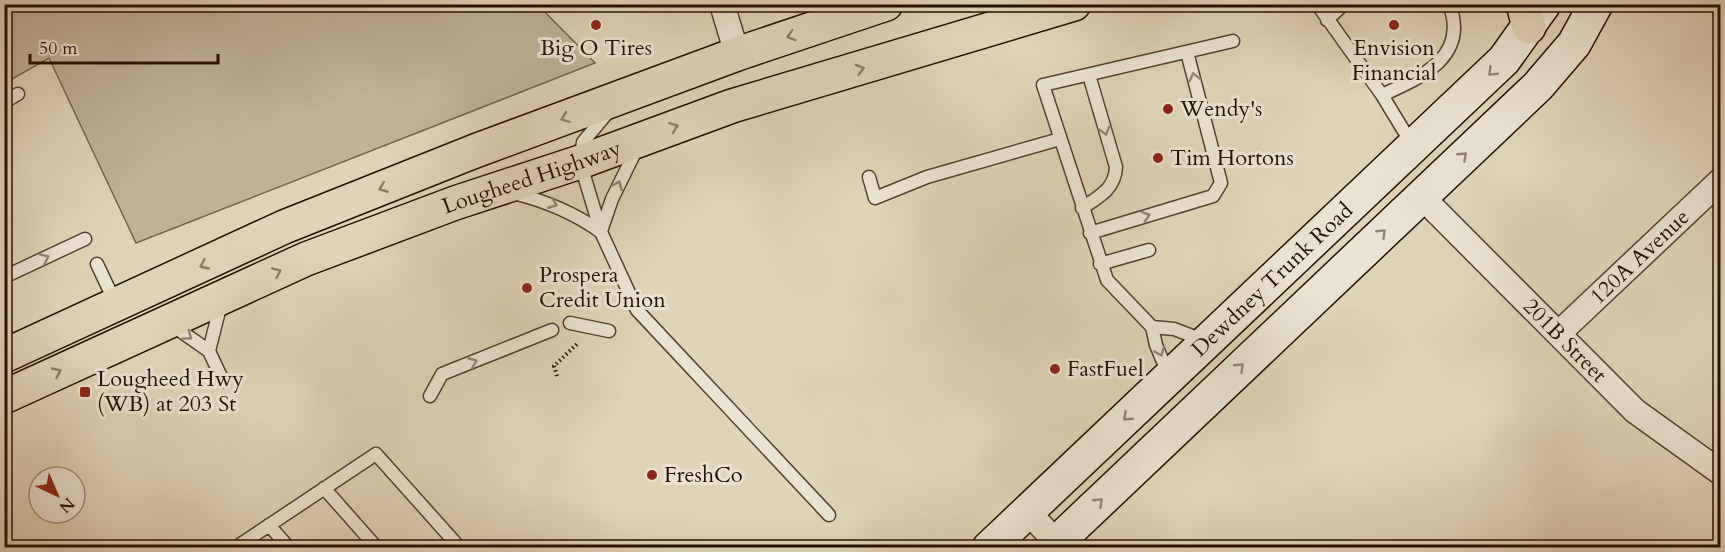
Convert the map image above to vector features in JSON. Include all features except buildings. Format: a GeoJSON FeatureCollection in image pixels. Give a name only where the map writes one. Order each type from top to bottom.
{"type":"FeatureCollection","features":[{"type":"Feature","properties":{"kind":"highway","name":"Lougheed Highway"},"geometry":{"type":"LineString","coordinates":[[4,356],[117,306],[284,227],[475,151],[737,54],[886,4]]}},
{"type":"Feature","properties":{"kind":"highway","name":"Lougheed Highway"},"geometry":{"type":"LineString","coordinates":[[4,397],[306,259],[732,106],[1074,4]]}},
{"type":"Feature","properties":{"kind":"main road","name":"Dewdney Trunk Road"},"geometry":{"type":"LineString","coordinates":[[1056,546],[1554,69],[1574,44],[1596,4]]}},
{"type":"Feature","properties":{"kind":"main road","name":"Dewdney Trunk Road"},"geometry":{"type":"LineString","coordinates":[[989,548],[1504,60],[1532,12]]}},
{"type":"Feature","properties":{"kind":"main road"},"geometry":{"type":"LineString","coordinates":[[1419,141],[1413,181],[1420,196]]}},
{"type":"Feature","properties":{"kind":"street"},"geometry":{"type":"LineString","coordinates":[[722,4],[737,54]]}},
{"type":"Feature","properties":{"kind":"street","name":"120A Avenue"},"geometry":{"type":"LineString","coordinates":[[1559,333],[1720,181]]}},
{"type":"Feature","properties":{"kind":"street","name":"201B Street"},"geometry":{"type":"LineString","coordinates":[[1420,196],[1635,411],[1720,472]]}},
{"type":"Feature","properties":{"kind":"street"},"geometry":{"type":"LineString","coordinates":[[1027,511],[1056,546]]}},
{"type":"Feature","properties":{"kind":"lane"},"geometry":{"type":"LineString","coordinates":[[1317,4],[1382,95],[1419,141]]}},
{"type":"Feature","properties":{"kind":"lane"},"geometry":{"type":"LineString","coordinates":[[1327,20],[1344,4]]}},
{"type":"Feature","properties":{"kind":"lane"},"geometry":{"type":"LineString","coordinates":[[1382,95],[1422,77],[1439,63],[1449,49],[1453,31],[1453,15],[1449,4]]}},
{"type":"Feature","properties":{"kind":"lane"},"geometry":{"type":"LineString","coordinates":[[1170,377],[1156,345],[1152,327],[1107,280],[1100,264],[1043,86],[1233,41]]}},
{"type":"Feature","properties":{"kind":"lane"},"geometry":{"type":"LineString","coordinates":[[1090,233],[1213,196],[1219,191],[1221,183],[1187,52]]}},
{"type":"Feature","properties":{"kind":"lane"},"geometry":{"type":"LineString","coordinates":[[1082,208],[1104,194],[1113,183],[1116,167],[1089,75]]}},
{"type":"Feature","properties":{"kind":"lane"},"geometry":{"type":"LineString","coordinates":[[4,102],[18,94]]}},
{"type":"Feature","properties":{"kind":"lane"},"geometry":{"type":"LineString","coordinates":[[620,98],[583,142],[580,162],[601,232],[637,310],[829,515]]}},
{"type":"Feature","properties":{"kind":"lane"},"geometry":{"type":"LineString","coordinates":[[869,177],[875,198],[927,177],[1060,139]]}},
{"type":"Feature","properties":{"kind":"lane"},"geometry":{"type":"LineString","coordinates":[[601,232],[612,199],[641,140]]}},
{"type":"Feature","properties":{"kind":"lane"},"geometry":{"type":"LineString","coordinates":[[499,189],[549,202],[578,215],[601,232]]}},
{"type":"Feature","properties":{"kind":"lane"},"geometry":{"type":"LineString","coordinates":[[4,277],[85,239]]}},
{"type":"Feature","properties":{"kind":"lane"},"geometry":{"type":"LineString","coordinates":[[1100,264],[1149,250]]}},
{"type":"Feature","properties":{"kind":"lane"},"geometry":{"type":"LineString","coordinates":[[97,264],[117,306]]}},
{"type":"Feature","properties":{"kind":"lane"},"geometry":{"type":"LineString","coordinates":[[209,351],[223,296]]}},
{"type":"Feature","properties":{"kind":"lane"},"geometry":{"type":"LineString","coordinates":[[166,321],[209,351],[223,381]]}},
{"type":"Feature","properties":{"kind":"lane"},"geometry":{"type":"LineString","coordinates":[[570,323],[609,331]]}},
{"type":"Feature","properties":{"kind":"lane"},"geometry":{"type":"LineString","coordinates":[[1152,327],[1173,329],[1207,341]]}},
{"type":"Feature","properties":{"kind":"lane"},"geometry":{"type":"LineString","coordinates":[[430,396],[442,374],[552,330]]}},
{"type":"Feature","properties":{"kind":"lane"},"geometry":{"type":"LineString","coordinates":[[235,548],[376,454],[460,548]]}},
{"type":"Feature","properties":{"kind":"lane"},"geometry":{"type":"LineString","coordinates":[[324,488],[377,548]]}},
{"type":"Feature","properties":{"kind":"lane"},"geometry":{"type":"LineString","coordinates":[[269,525],[289,548]]}},
{"type":"Feature","properties":{"kind":"path"},"geometry":{"type":"LineString","coordinates":[[557,376],[554,366],[578,343]]}},
{"type":"Feature","properties":{"kind":"shaded area"},"geometry":{"type":"Polygon","coordinates":[[[5,4],[538,5],[595,63],[136,243],[49,58],[5,83],[5,4]]]}},
{"type":"Feature","properties":{"kind":"place","name":"Big O Tires"},"geometry":{"type":"Point","coordinates":[596,25]}},
{"type":"Feature","properties":{"kind":"place","name":"Envision Financial"},"geometry":{"type":"Point","coordinates":[1394,25]}},
{"type":"Feature","properties":{"kind":"place","name":"Wendy's"},"geometry":{"type":"Point","coordinates":[1168,109]}},
{"type":"Feature","properties":{"kind":"place","name":"Tim Hortons"},"geometry":{"type":"Point","coordinates":[1158,158]}},
{"type":"Feature","properties":{"kind":"place","name":"Prospera Credit Union"},"geometry":{"type":"Point","coordinates":[527,288]}},
{"type":"Feature","properties":{"kind":"place","name":"FastFuel"},"geometry":{"type":"Point","coordinates":[1055,369]}},
{"type":"Feature","properties":{"kind":"place","name":"Lougheed Hwy (WB) at 203 St"},"geometry":{"type":"Point","coordinates":[85,392]}},
{"type":"Feature","properties":{"kind":"place","name":"FreshCo"},"geometry":{"type":"Point","coordinates":[652,475]}}]}
